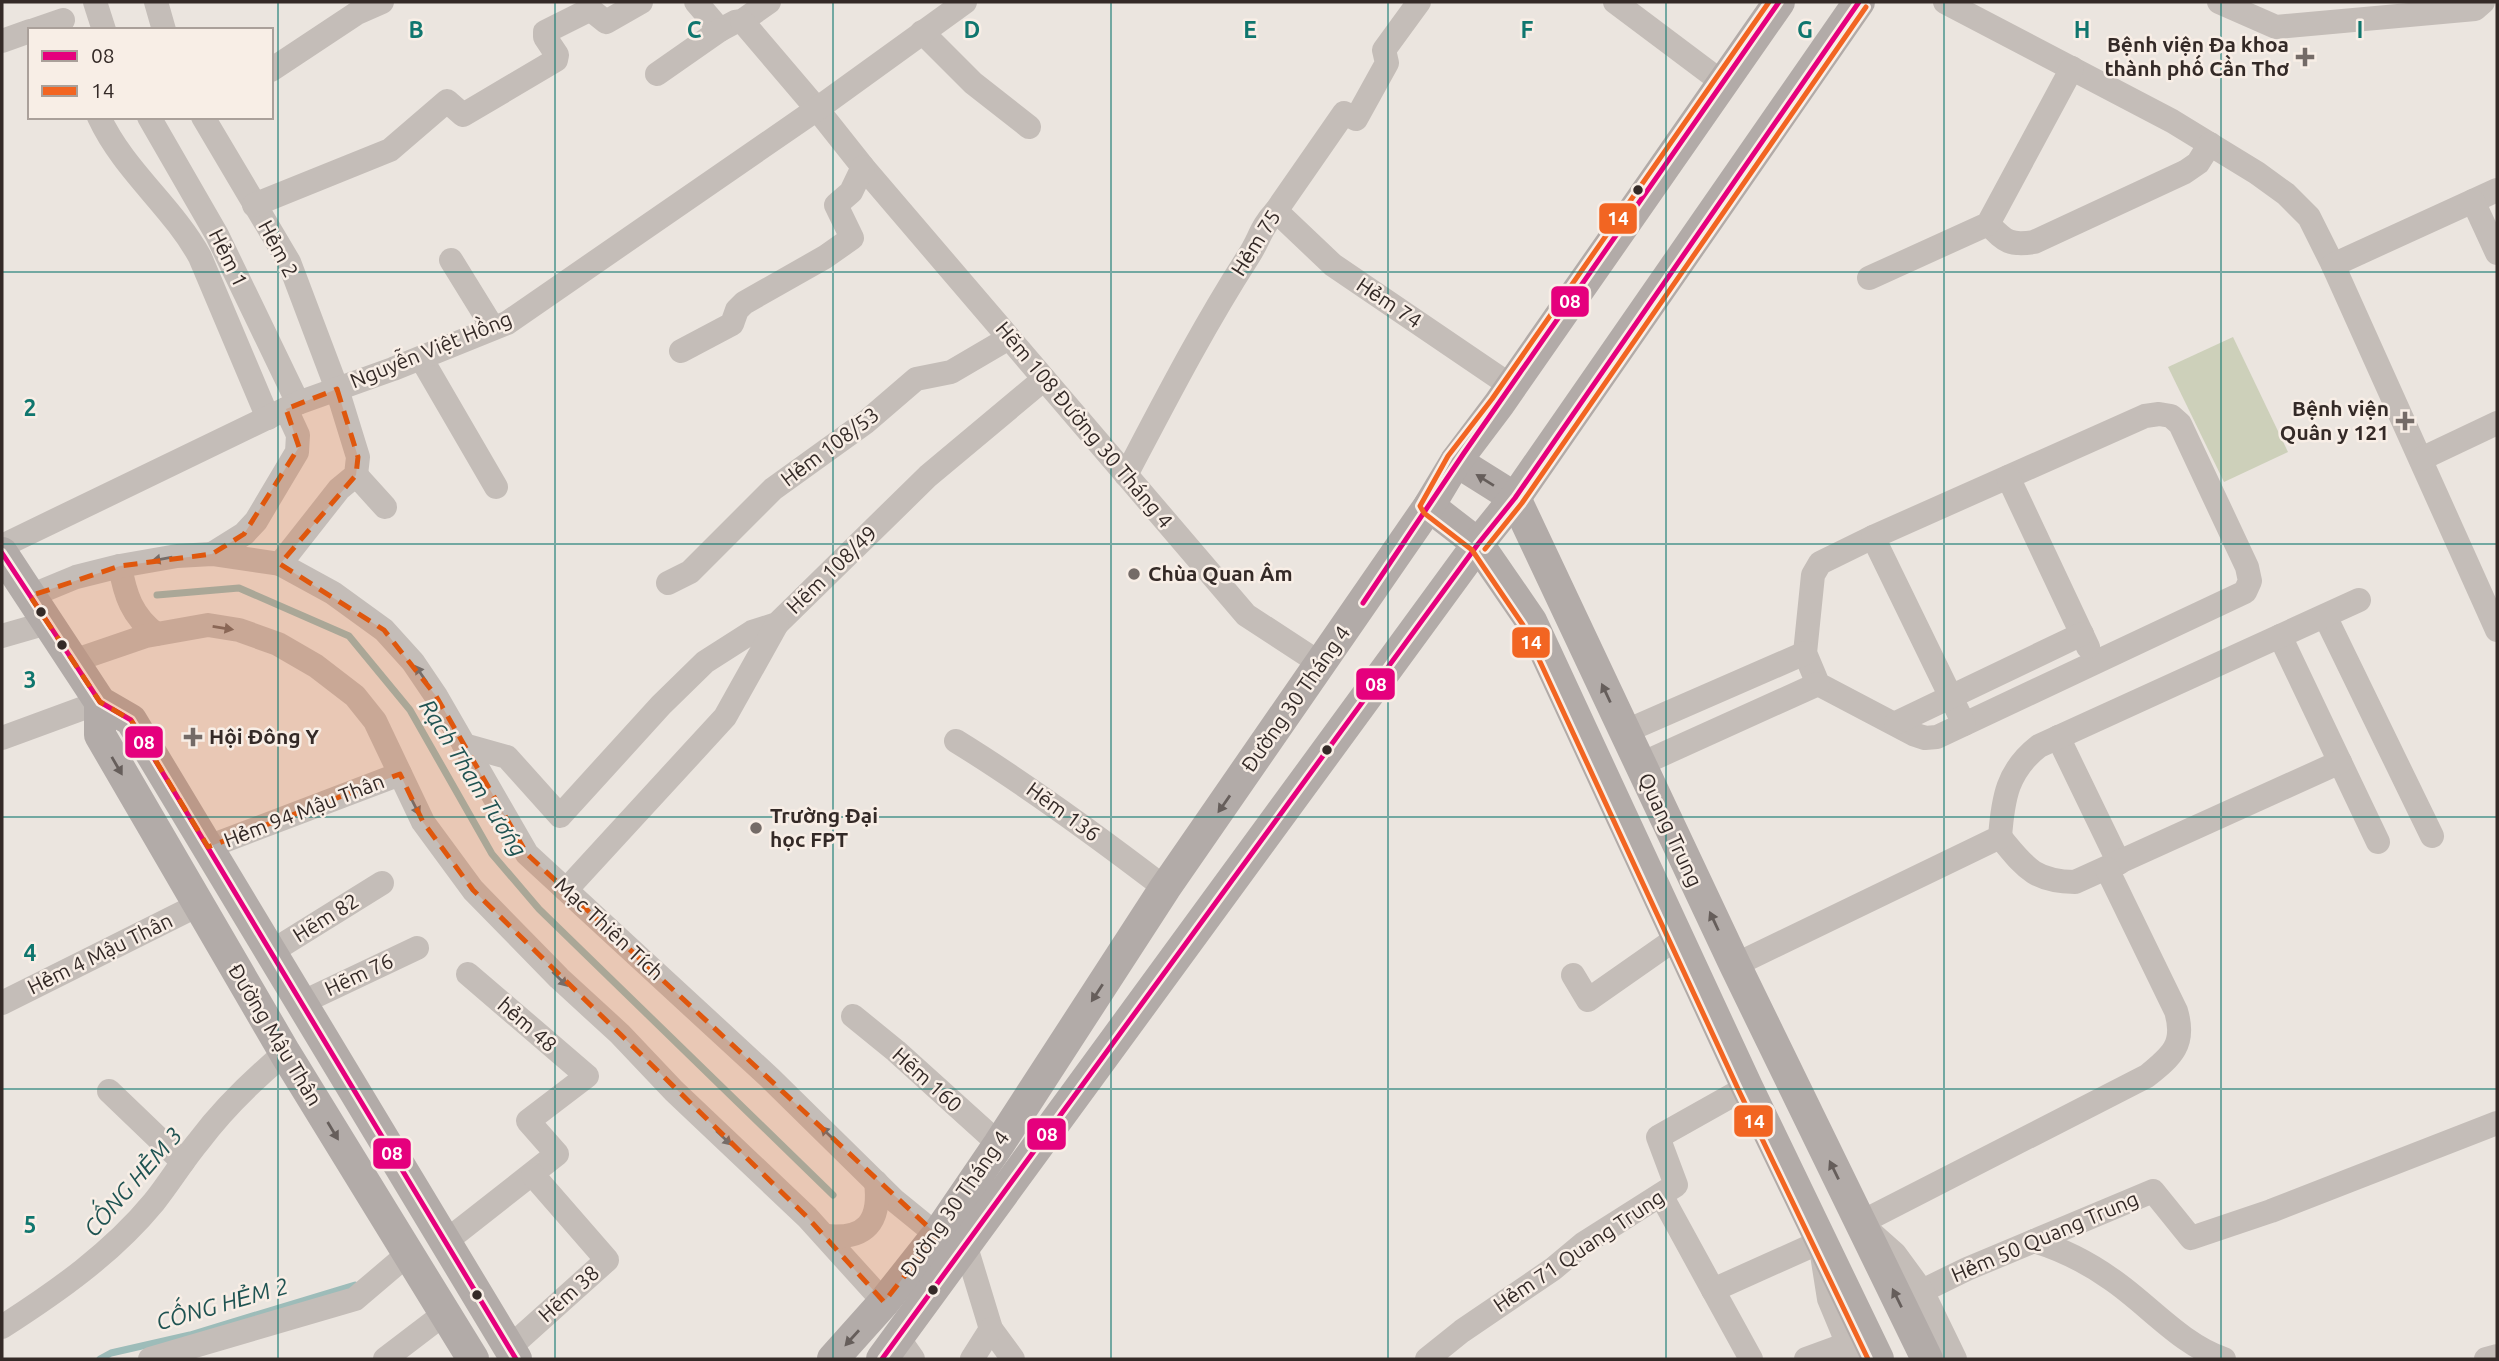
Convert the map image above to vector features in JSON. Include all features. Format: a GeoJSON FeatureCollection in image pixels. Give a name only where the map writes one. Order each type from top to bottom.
{"type":"FeatureCollection","features":[{"type":"Feature","properties":{"kind":"main road","name":"Đường 30 Tháng 4"},"geometry":{"type":"LineString","coordinates":[[834,1359],[937,1235],[1165,888],[1429,506],[1456,461],[1779,2]]}},
{"type":"Feature","properties":{"kind":"main road","name":"Đường 30 Tháng 4"},"geometry":{"type":"LineString","coordinates":[[898,1352],[966,1247],[1478,544],[1515,498],[1859,2]]}},
{"type":"Feature","properties":{"kind":"main road"},"geometry":{"type":"LineString","coordinates":[[1456,461],[1515,498]]}},
{"type":"Feature","properties":{"kind":"main road","name":"Quang Trung"},"geometry":{"type":"LineString","coordinates":[[1515,498],[1639,765],[1927,1359]]}},
{"type":"Feature","properties":{"kind":"main road","name":"Quang Trung"},"geometry":{"type":"LineString","coordinates":[[1429,506],[1478,544],[1531,621],[1747,1087],[1878,1359]]}},
{"type":"Feature","properties":{"kind":"main road"},"geometry":{"type":"LineString","coordinates":[[2,528],[2,537]]}},
{"type":"Feature","properties":{"kind":"main road","name":"Đường Mậu Thân"},"geometry":{"type":"LineString","coordinates":[[5,562],[100,702],[131,720],[512,1354]]}},
{"type":"Feature","properties":{"kind":"main road","name":"Đường Mậu Thân"},"geometry":{"type":"LineString","coordinates":[[100,702],[100,735],[285,1053],[472,1359]]}},
{"type":"Feature","properties":{"kind":"street"},"geometry":{"type":"LineString","coordinates":[[95,2],[103,28]]}},
{"type":"Feature","properties":{"kind":"street"},"geometry":{"type":"LineString","coordinates":[[156,2],[163,28]]}},
{"type":"Feature","properties":{"kind":"street"},"geometry":{"type":"LineString","coordinates":[[273,68],[356,13],[382,2]]}},
{"type":"Feature","properties":{"kind":"street"},"geometry":{"type":"LineString","coordinates":[[254,205],[390,150],[447,102],[462,115],[556,60],[557,55],[545,37],[545,32],[587,11],[595,12],[606,22],[641,2]]}},
{"type":"Feature","properties":{"kind":"street","name":"Hẽm 108 Đường 30 Tháng 4"},"geometry":{"type":"LineString","coordinates":[[696,2],[731,26],[817,109],[863,167],[1246,615],[1321,664]]}},
{"type":"Feature","properties":{"kind":"street"},"geometry":{"type":"LineString","coordinates":[[657,74],[769,2]]}},
{"type":"Feature","properties":{"kind":"street","name":"Nguyễn Việt Hồng"},"geometry":{"type":"LineString","coordinates":[[5,562],[284,410],[507,323],[817,109],[965,2]]}},
{"type":"Feature","properties":{"kind":"street","name":"Hẻm 75"},"geometry":{"type":"LineString","coordinates":[[1126,474],[1213,311],[1253,249],[1263,225],[1276,211],[1344,113],[1356,119],[1387,64],[1384,50],[1419,2]]}},
{"type":"Feature","properties":{"kind":"street"},"geometry":{"type":"LineString","coordinates":[[1615,2],[1723,83]]}},
{"type":"Feature","properties":{"kind":"street"},"geometry":{"type":"LineString","coordinates":[[1945,2],[2172,121],[2286,194],[2309,217],[2497,630]]}},
{"type":"Feature","properties":{"kind":"street"},"geometry":{"type":"LineString","coordinates":[[2219,2],[2276,27],[2475,9],[2483,2]]}},
{"type":"Feature","properties":{"kind":"street"},"geometry":{"type":"LineString","coordinates":[[37,28],[65,17]]}},
{"type":"Feature","properties":{"kind":"street"},"geometry":{"type":"LineString","coordinates":[[2,41],[28,31]]}},
{"type":"Feature","properties":{"kind":"street"},"geometry":{"type":"LineString","coordinates":[[922,32],[972,83],[1029,127]]}},
{"type":"Feature","properties":{"kind":"street"},"geometry":{"type":"LineString","coordinates":[[1869,278],[1988,225],[2072,68]]}},
{"type":"Feature","properties":{"kind":"street"},"geometry":{"type":"LineString","coordinates":[[100,119],[108,137],[139,180],[173,215],[191,240],[300,442],[297,452],[256,521],[244,534],[212,554]]}},
{"type":"Feature","properties":{"kind":"street","name":"Hẻm 1"},"geometry":{"type":"LineString","coordinates":[[150,119],[217,235],[284,410]]}},
{"type":"Feature","properties":{"kind":"street","name":"Hẻm 2"},"geometry":{"type":"LineString","coordinates":[[204,119],[289,262],[337,388]]}},
{"type":"Feature","properties":{"kind":"street"},"geometry":{"type":"LineString","coordinates":[[1988,225],[2005,242],[2018,245],[2034,242],[2185,172],[2198,163],[2210,144]]}},
{"type":"Feature","properties":{"kind":"street"},"geometry":{"type":"LineString","coordinates":[[681,351],[732,324],[737,310],[744,303],[825,257],[852,238],[836,205],[852,192],[863,167]]}},
{"type":"Feature","properties":{"kind":"street"},"geometry":{"type":"LineString","coordinates":[[2333,265],[2497,190]]}},
{"type":"Feature","properties":{"kind":"street"},"geometry":{"type":"LineString","coordinates":[[2473,201],[2497,253]]}},
{"type":"Feature","properties":{"kind":"street","name":"Hẻm 74"},"geometry":{"type":"LineString","coordinates":[[1276,211],[1333,265],[1511,386]]}},
{"type":"Feature","properties":{"kind":"street"},"geometry":{"type":"LineString","coordinates":[[451,260],[494,328]]}},
{"type":"Feature","properties":{"kind":"street","name":"Hẻm 108/53"},"geometry":{"type":"LineString","coordinates":[[668,583],[690,572],[773,489],[866,422],[916,379],[951,372],[1009,338]]}},
{"type":"Feature","properties":{"kind":"street"},"geometry":{"type":"LineString","coordinates":[[421,358],[496,487]]}},
{"type":"Feature","properties":{"kind":"street","name":"Hẽm 108/49"},"geometry":{"type":"LineString","coordinates":[[464,745],[507,757],[560,816],[661,705],[705,662],[752,632],[777,624],[928,476],[1044,379]]}},
{"type":"Feature","properties":{"kind":"street"},"geometry":{"type":"LineString","coordinates":[[281,564],[339,489],[356,475],[358,457],[337,388]]}},
{"type":"Feature","properties":{"kind":"street"},"geometry":{"type":"LineString","coordinates":[[2159,414],[2171,416],[2180,424],[2247,567],[2250,581],[2245,592],[1937,737],[1925,738],[1818,684],[1805,653],[1813,575],[1820,563],[1873,537],[2145,416],[2159,414]]}},
{"type":"Feature","properties":{"kind":"street"},"geometry":{"type":"LineString","coordinates":[[2421,459],[2497,423]]}},
{"type":"Feature","properties":{"kind":"street"},"geometry":{"type":"LineString","coordinates":[[356,475],[385,507]]}},
{"type":"Feature","properties":{"kind":"street"},"geometry":{"type":"LineString","coordinates":[[2008,477],[2095,662]]}},
{"type":"Feature","properties":{"kind":"street"},"geometry":{"type":"LineString","coordinates":[[1873,537],[1964,724]]}},
{"type":"Feature","properties":{"kind":"street","name":"Mạc Thiên Tích"},"geometry":{"type":"LineString","coordinates":[[30,596],[76,577],[121,566],[177,556],[212,554],[281,564],[333,593],[384,630],[413,662],[436,696],[527,854],[779,1087],[894,1200],[937,1235]]}},
{"type":"Feature","properties":{"kind":"street"},"geometry":{"type":"LineString","coordinates":[[121,566],[124,592],[132,609],[144,625],[156,634]]}},
{"type":"Feature","properties":{"kind":"street"},"geometry":{"type":"LineString","coordinates":[[2340,762],[2075,882],[2052,881],[2024,867],[2000,837],[2003,807],[2012,775],[2023,758],[2039,746],[2359,600]]}},
{"type":"Feature","properties":{"kind":"street"},"geometry":{"type":"LineString","coordinates":[[2325,616],[2432,835]]}},
{"type":"Feature","properties":{"kind":"street"},"geometry":{"type":"LineString","coordinates":[[2,636],[47,623]]}},
{"type":"Feature","properties":{"kind":"street"},"geometry":{"type":"LineString","coordinates":[[566,890],[724,717],[777,624]]}},
{"type":"Feature","properties":{"kind":"street"},"geometry":{"type":"LineString","coordinates":[[73,661],[156,634],[208,625],[239,630],[278,644],[316,666],[355,696],[375,721],[424,822],[473,890],[559,978],[620,1034],[674,1091],[825,1236],[884,1302]]}},
{"type":"Feature","properties":{"kind":"street"},"geometry":{"type":"LineString","coordinates":[[1896,723],[2082,634]]}},
{"type":"Feature","properties":{"kind":"street"},"geometry":{"type":"LineString","coordinates":[[2280,636],[2378,842]]}},
{"type":"Feature","properties":{"kind":"street"},"geometry":{"type":"LineString","coordinates":[[1624,732],[1805,653]]}},
{"type":"Feature","properties":{"kind":"street"},"geometry":{"type":"LineString","coordinates":[[1639,765],[1818,684]]}},
{"type":"Feature","properties":{"kind":"street"},"geometry":{"type":"LineString","coordinates":[[2,738],[100,702]]}},
{"type":"Feature","properties":{"kind":"street"},"geometry":{"type":"LineString","coordinates":[[1862,1227],[2147,1076],[2165,1062],[2177,1045],[2182,1028],[2176,1011],[2058,737]]}},
{"type":"Feature","properties":{"kind":"street","name":"Hẽm 136"},"geometry":{"type":"LineString","coordinates":[[956,741],[1078,821],[1165,888]]}},
{"type":"Feature","properties":{"kind":"street","name":"Hẻm 94 Mậu Thân"},"geometry":{"type":"LineString","coordinates":[[208,847],[400,774]]}},
{"type":"Feature","properties":{"kind":"street"},"geometry":{"type":"LineString","coordinates":[[1735,965],[2000,837]]}},
{"type":"Feature","properties":{"kind":"street","name":"Hẽm 82"},"geometry":{"type":"LineString","coordinates":[[271,952],[382,883]]}},
{"type":"Feature","properties":{"kind":"street","name":"Hẻm 4 Mậu Thân"},"geometry":{"type":"LineString","coordinates":[[2,1003],[198,905]]}},
{"type":"Feature","properties":{"kind":"street"},"geometry":{"type":"LineString","coordinates":[[1573,975],[1588,1000],[1678,937]]}},
{"type":"Feature","properties":{"kind":"street","name":"Hẽm 76"},"geometry":{"type":"LineString","coordinates":[[301,1003],[417,948]]}},
{"type":"Feature","properties":{"kind":"street","name":"hẻm 48"},"geometry":{"type":"LineString","coordinates":[[468,974],[587,1076],[528,1121],[557,1154],[533,1175]]}},
{"type":"Feature","properties":{"kind":"street","name":"Hẽm 160"},"geometry":{"type":"LineString","coordinates":[[853,1016],[999,1144]]}},
{"type":"Feature","properties":{"kind":"street"},"geometry":{"type":"LineString","coordinates":[[2,1327],[79,1275],[114,1245],[155,1201],[200,1139],[258,1076],[285,1053]]}},
{"type":"Feature","properties":{"kind":"street","name":"Hẻm 71 Quang Trung"},"geometry":{"type":"LineString","coordinates":[[1427,1359],[1462,1331],[1553,1269],[1583,1244],[1676,1185],[1658,1137],[1747,1087]]}},
{"type":"Feature","properties":{"kind":"street"},"geometry":{"type":"LineString","coordinates":[[109,1091],[183,1161]]}},
{"type":"Feature","properties":{"kind":"street","name":"Hẻm 50 Quang Trung"},"geometry":{"type":"LineString","coordinates":[[1922,1291],[1967,1269],[2152,1192],[2191,1238],[2271,1211],[2497,1123]]}},
{"type":"Feature","properties":{"kind":"street"},"geometry":{"type":"LineString","coordinates":[[445,1242],[533,1175]]}},
{"type":"Feature","properties":{"kind":"street","name":"Hẽm 38"},"geometry":{"type":"LineString","coordinates":[[512,1354],[607,1259],[533,1175]]}},
{"type":"Feature","properties":{"kind":"street"},"geometry":{"type":"LineString","coordinates":[[825,1236],[841,1238],[856,1234],[871,1224],[878,1199],[876,1182]]}},
{"type":"Feature","properties":{"kind":"street"},"geometry":{"type":"LineString","coordinates":[[1661,1195],[1751,1359]]}},
{"type":"Feature","properties":{"kind":"street","name":"Quang Trung"},"geometry":{"type":"LineString","coordinates":[[1862,1227],[1895,1254],[1922,1291],[1955,1359]]}},
{"type":"Feature","properties":{"kind":"street"},"geometry":{"type":"LineString","coordinates":[[2034,1241],[2058,1248],[2111,1279],[2175,1330],[2211,1354],[2224,1359]]}},
{"type":"Feature","properties":{"kind":"street"},"geometry":{"type":"LineString","coordinates":[[1713,1290],[1822,1246],[1829,1299],[1850,1352],[1806,1359]]}},
{"type":"Feature","properties":{"kind":"street"},"geometry":{"type":"LineString","coordinates":[[966,1247],[991,1329],[1013,1359]]}},
{"type":"Feature","properties":{"kind":"street"},"geometry":{"type":"LineString","coordinates":[[150,1359],[355,1299],[408,1254]]}},
{"type":"Feature","properties":{"kind":"street"},"geometry":{"type":"LineString","coordinates":[[385,1359],[444,1314]]}},
{"type":"Feature","properties":{"kind":"street"},"geometry":{"type":"LineString","coordinates":[[972,1359],[991,1329]]}},
{"type":"Feature","properties":{"kind":"street"},"geometry":{"type":"LineString","coordinates":[[2486,1359],[2497,1356]]}},
{"type":"Feature","properties":{"kind":"highlighted area"},"geometry":{"type":"Polygon","coordinates":[[[337,389],[358,457],[356,475],[280,564],[384,630],[436,696],[527,854],[937,1235],[884,1302],[807,1217],[473,890],[423,822],[400,774],[208,847],[131,720],[100,702],[30,596],[120,566],[212,554],[244,534],[299,447],[286,409],[337,389]]]}},
{"type":"Feature","properties":{"kind":"green space"},"geometry":{"type":"Polygon","coordinates":[[[2233,337],[2288,452],[2224,482],[2168,367],[2233,337]]]}},
{"type":"Feature","properties":{"kind":"waterway","name":"Rạch Tham Tướng"},"geometry":{"type":"LineString","coordinates":[[157,595],[239,588],[349,636],[410,710],[492,854],[539,909],[833,1195]]}},
{"type":"Feature","properties":{"kind":"waterway","name":"CỐNG HẺM 2"},"geometry":{"type":"LineString","coordinates":[[100,1359],[111,1353],[190,1335],[355,1285]]}},
{"type":"Feature","properties":{"kind":"transit line","name":"14"},"geometry":{"type":"LineString","coordinates":[[1769,2],[1492,399],[1448,456],[1420,506],[1424,513],[1472,550],[1523,625],[1739,1091],[1868,1359]]}},
{"type":"Feature","properties":{"kind":"transit line","name":"08"},"geometry":{"type":"LineString","coordinates":[[1363,603],[1464,453],[1779,2]]}},
{"type":"Feature","properties":{"kind":"transit line","name":"08"},"geometry":{"type":"LineString","coordinates":[[882,1359],[1478,544],[1515,498],[1859,2]]}},
{"type":"Feature","properties":{"kind":"transit line","name":"14"},"geometry":{"type":"LineString","coordinates":[[1485,549],[1522,503],[1866,7]]}},
{"type":"Feature","properties":{"kind":"transit line","name":"08"},"geometry":{"type":"LineString","coordinates":[[2,553],[100,702],[131,720],[516,1359]]}},
{"type":"Feature","properties":{"kind":"place","name":"Bệnh viện Đa khoa thành phố Cần Thơ"},"geometry":{"type":"Point","coordinates":[2305,57]}},
{"type":"Feature","properties":{"kind":"place","name":"Bệnh viện Quân y 121"},"geometry":{"type":"Point","coordinates":[2405,421]}},
{"type":"Feature","properties":{"kind":"place","name":"Chùa Quan Âm"},"geometry":{"type":"Point","coordinates":[1134,574]}},
{"type":"Feature","properties":{"kind":"place","name":"Hội Đông Y"},"geometry":{"type":"Point","coordinates":[193,737]}},
{"type":"Feature","properties":{"kind":"place","name":"Trường Đại học FPT"},"geometry":{"type":"Point","coordinates":[756,828]}},
{"type":"Feature","properties":{"kind":"water label","name":"CỐNG HẺM 3"},"geometry":{"type":"Point","coordinates":[133,1182]}}]}
